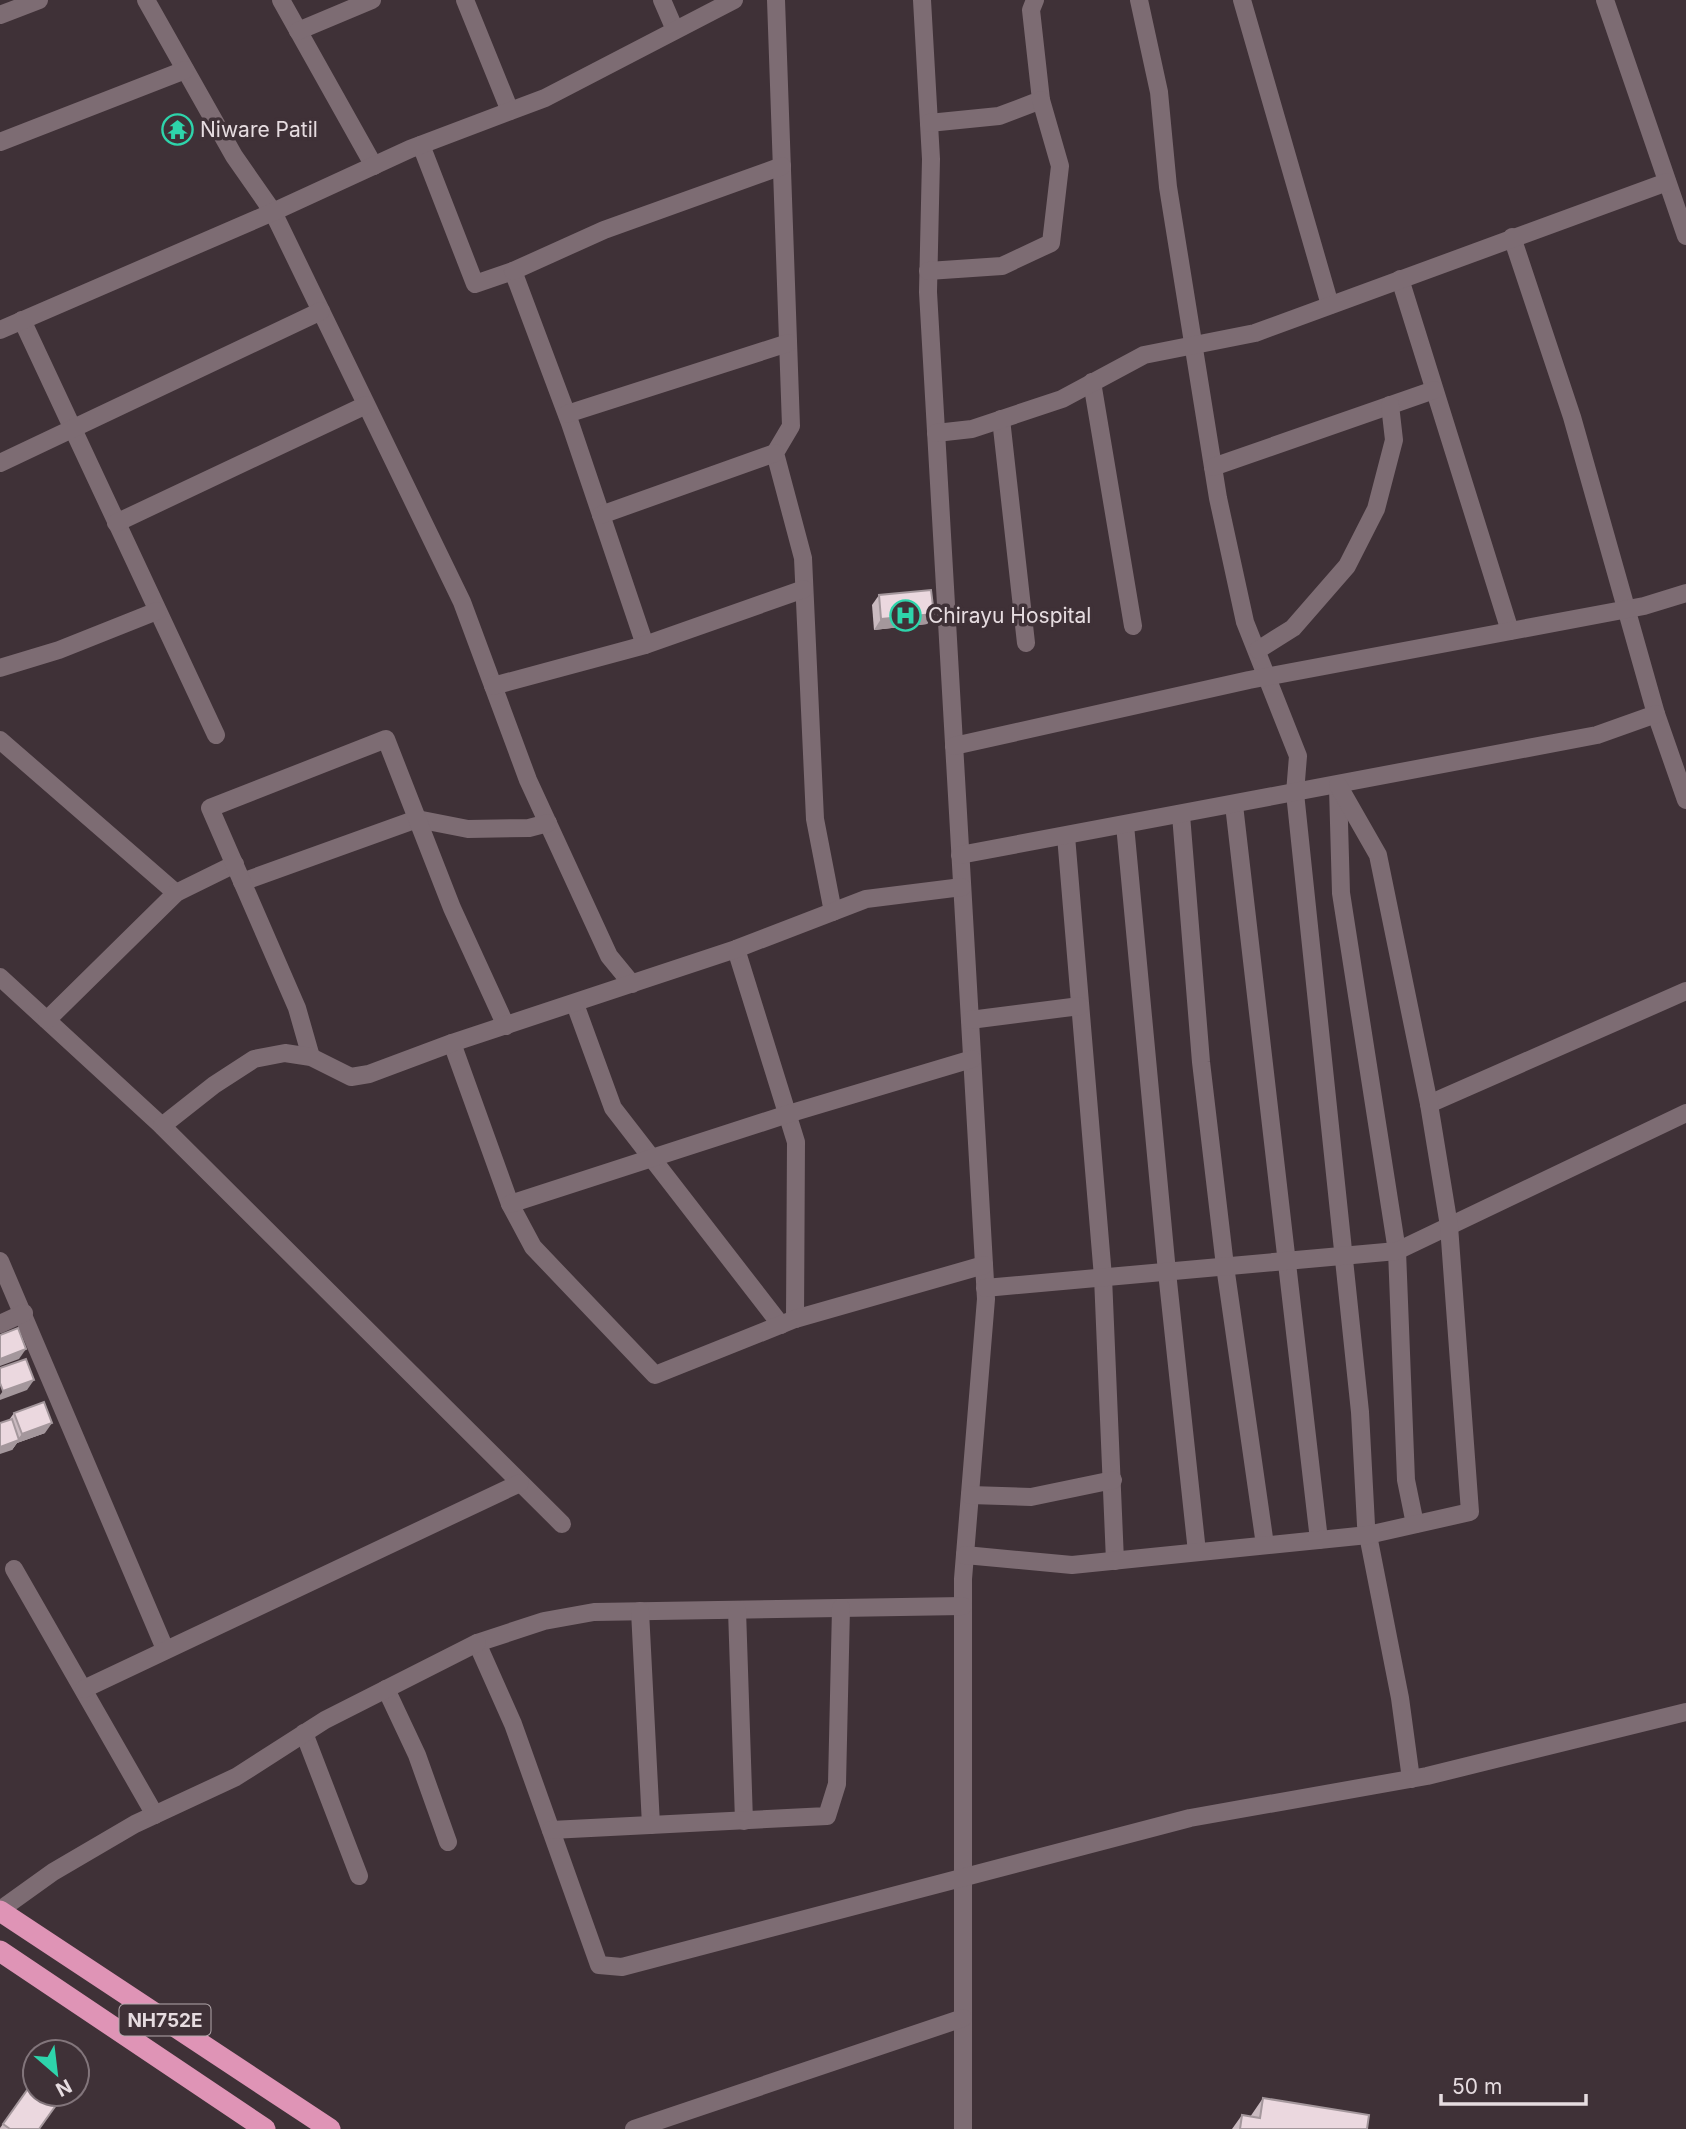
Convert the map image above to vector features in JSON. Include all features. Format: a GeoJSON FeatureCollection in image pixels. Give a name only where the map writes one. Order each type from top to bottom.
{"type":"FeatureCollection","features":[{"type":"Feature","properties":{"kind":"highway","name":"NH752E"},"geometry":{"type":"LineString","coordinates":[[0,1910],[330,2129]]}},
{"type":"Feature","properties":{"kind":"highway","name":"NH752E"},"geometry":{"type":"LineString","coordinates":[[0,1951],[265,2129]]}},
{"type":"Feature","properties":{"kind":"street"},"geometry":{"type":"LineString","coordinates":[[0,15],[39,0]]}},
{"type":"Feature","properties":{"kind":"street"},"geometry":{"type":"LineString","coordinates":[[146,0],[234,156],[273,212],[462,602],[528,780],[609,956],[632,984]]}},
{"type":"Feature","properties":{"kind":"street"},"geometry":{"type":"LineString","coordinates":[[281,0],[374,166]]}},
{"type":"Feature","properties":{"kind":"street"},"geometry":{"type":"LineString","coordinates":[[298,31],[372,0]]}},
{"type":"Feature","properties":{"kind":"street"},"geometry":{"type":"LineString","coordinates":[[465,0],[510,111]]}},
{"type":"Feature","properties":{"kind":"street"},"geometry":{"type":"LineString","coordinates":[[662,0],[675,30]]}},
{"type":"Feature","properties":{"kind":"street"},"geometry":{"type":"LineString","coordinates":[[0,330],[421,145],[545,97],[734,0]]}},
{"type":"Feature","properties":{"kind":"street"},"geometry":{"type":"LineString","coordinates":[[601,515],[775,453],[792,426],[776,0]]}},
{"type":"Feature","properties":{"kind":"street"},"geometry":{"type":"LineString","coordinates":[[922,0],[929,123],[928,271],[985,1288],[963,1606],[963,2129]]}},
{"type":"Feature","properties":{"kind":"street"},"geometry":{"type":"LineString","coordinates":[[928,271],[1002,266],[1051,243],[1060,166],[1041,100],[1031,10],[1035,0]]}},
{"type":"Feature","properties":{"kind":"street"},"geometry":{"type":"LineString","coordinates":[[1139,0],[1160,92],[1168,187],[1213,467],[1245,622],[1269,676],[1298,756],[1295,793],[1360,1412],[1368,1535],[1400,1698],[1411,1779]]}},
{"type":"Feature","properties":{"kind":"street"},"geometry":{"type":"LineString","coordinates":[[1242,0],[1330,305]]}},
{"type":"Feature","properties":{"kind":"street"},"geometry":{"type":"LineString","coordinates":[[1605,0],[1686,236]]}},
{"type":"Feature","properties":{"kind":"street"},"geometry":{"type":"LineString","coordinates":[[0,142],[185,70]]}},
{"type":"Feature","properties":{"kind":"street"},"geometry":{"type":"LineString","coordinates":[[929,123],[999,116],[1041,100]]}},
{"type":"Feature","properties":{"kind":"street"},"geometry":{"type":"LineString","coordinates":[[421,145],[474,284],[513,271],[604,230],[782,166]]}},
{"type":"Feature","properties":{"kind":"street"},"geometry":{"type":"LineString","coordinates":[[936,433],[972,429],[1062,399],[1144,355],[1255,333],[1667,182]]}},
{"type":"Feature","properties":{"kind":"street"},"geometry":{"type":"LineString","coordinates":[[1512,237],[1572,417],[1656,714],[1686,800]]}},
{"type":"Feature","properties":{"kind":"street"},"geometry":{"type":"LineString","coordinates":[[513,271],[567,414],[645,645]]}},
{"type":"Feature","properties":{"kind":"street"},"geometry":{"type":"LineString","coordinates":[[1400,279],[1510,631]]}},
{"type":"Feature","properties":{"kind":"street"},"geometry":{"type":"LineString","coordinates":[[0,463],[321,311]]}},
{"type":"Feature","properties":{"kind":"street"},"geometry":{"type":"LineString","coordinates":[[22,320],[216,735]]}},
{"type":"Feature","properties":{"kind":"street"},"geometry":{"type":"LineString","coordinates":[[567,414],[789,342]]}},
{"type":"Feature","properties":{"kind":"street"},"geometry":{"type":"LineString","coordinates":[[1092,382],[1133,626]]}},
{"type":"Feature","properties":{"kind":"street"},"geometry":{"type":"LineString","coordinates":[[1213,467],[1434,390]]}},
{"type":"Feature","properties":{"kind":"street"},"geometry":{"type":"LineString","coordinates":[[116,523],[366,405]]}},
{"type":"Feature","properties":{"kind":"street"},"geometry":{"type":"LineString","coordinates":[[1258,650],[1293,628],[1347,566],[1376,509],[1394,440],[1390,405]]}},
{"type":"Feature","properties":{"kind":"street"},"geometry":{"type":"LineString","coordinates":[[1000,419],[1026,643]]}},
{"type":"Feature","properties":{"kind":"street"},"geometry":{"type":"LineString","coordinates":[[775,453],[803,558],[815,819],[833,912]]}},
{"type":"Feature","properties":{"kind":"street"},"geometry":{"type":"LineString","coordinates":[[493,686],[645,645],[804,589]]}},
{"type":"Feature","properties":{"kind":"street"},"geometry":{"type":"LineString","coordinates":[[954,746],[1269,676],[1627,609],[1686,593]]}},
{"type":"Feature","properties":{"kind":"street"},"geometry":{"type":"LineString","coordinates":[[0,668],[59,650],[157,611]]}},
{"type":"Feature","properties":{"kind":"street"},"geometry":{"type":"LineString","coordinates":[[960,855],[1597,735],[1656,714]]}},
{"type":"Feature","properties":{"kind":"street"},"geometry":{"type":"LineString","coordinates":[[311,1057],[297,1007],[210,808],[386,739],[452,908],[506,1026]]}},
{"type":"Feature","properties":{"kind":"street"},"geometry":{"type":"LineString","coordinates":[[0,740],[176,893]]}},
{"type":"Feature","properties":{"kind":"street"},"geometry":{"type":"LineString","coordinates":[[965,1555],[1072,1565],[1368,1535],[1470,1512],[1449,1226],[1429,1104],[1378,855],[1338,785]]}},
{"type":"Feature","properties":{"kind":"street"},"geometry":{"type":"LineString","coordinates":[[1338,785],[1342,893],[1396,1251],[1406,1480],[1415,1524]]}},
{"type":"Feature","properties":{"kind":"street"},"geometry":{"type":"LineString","coordinates":[[1234,805],[1319,1540]]}},
{"type":"Feature","properties":{"kind":"street"},"geometry":{"type":"LineString","coordinates":[[1181,815],[1201,1062],[1225,1266],[1265,1545]]}},
{"type":"Feature","properties":{"kind":"street"},"geometry":{"type":"LineString","coordinates":[[242,882],[417,818],[468,829],[529,828],[548,823]]}},
{"type":"Feature","properties":{"kind":"street"},"geometry":{"type":"LineString","coordinates":[[1125,825],[1167,1272],[1197,1552]]}},
{"type":"Feature","properties":{"kind":"street"},"geometry":{"type":"LineString","coordinates":[[1066,836],[1103,1277],[1115,1561]]}},
{"type":"Feature","properties":{"kind":"street"},"geometry":{"type":"LineString","coordinates":[[47,1020],[176,893],[235,864]]}},
{"type":"Feature","properties":{"kind":"street"},"geometry":{"type":"LineString","coordinates":[[162,1126],[214,1085],[254,1059],[285,1053],[311,1057],[351,1077],[369,1074],[452,1043],[736,949],[866,899],[962,887]]}},
{"type":"Feature","properties":{"kind":"street"},"geometry":{"type":"LineString","coordinates":[[736,949],[796,1142],[788,1322]]}},
{"type":"Feature","properties":{"kind":"street"},"geometry":{"type":"LineString","coordinates":[[0,977],[162,1126],[562,1524]]}},
{"type":"Feature","properties":{"kind":"street"},"geometry":{"type":"LineString","coordinates":[[1429,1104],[1686,991]]}},
{"type":"Feature","properties":{"kind":"street"},"geometry":{"type":"LineString","coordinates":[[575,1004],[613,1108],[788,1322]]}},
{"type":"Feature","properties":{"kind":"street"},"geometry":{"type":"LineString","coordinates":[[970,1020],[1080,1006]]}},
{"type":"Feature","properties":{"kind":"street"},"geometry":{"type":"LineString","coordinates":[[452,1043],[510,1204],[533,1247],[655,1375],[788,1322],[984,1265]]}},
{"type":"Feature","properties":{"kind":"street"},"geometry":{"type":"LineString","coordinates":[[510,1204],[789,1114],[972,1059]]}},
{"type":"Feature","properties":{"kind":"street"},"geometry":{"type":"LineString","coordinates":[[985,1288],[1396,1251],[1686,1113]]}},
{"type":"Feature","properties":{"kind":"street"},"geometry":{"type":"LineString","coordinates":[[0,1261],[165,1649]]}},
{"type":"Feature","properties":{"kind":"street"},"geometry":{"type":"LineString","coordinates":[[0,1324],[24,1313]]}},
{"type":"Feature","properties":{"kind":"street"},"geometry":{"type":"LineString","coordinates":[[970,1495],[1031,1497],[1113,1480]]}},
{"type":"Feature","properties":{"kind":"street"},"geometry":{"type":"LineString","coordinates":[[85,1689],[520,1483]]}},
{"type":"Feature","properties":{"kind":"street"},"geometry":{"type":"LineString","coordinates":[[14,1569],[155,1815]]}},
{"type":"Feature","properties":{"kind":"street"},"geometry":{"type":"LineString","coordinates":[[0,1910],[53,1872],[155,1815],[236,1777],[304,1733],[386,1689],[477,1643],[544,1621],[594,1612],[963,1606]]}},
{"type":"Feature","properties":{"kind":"street"},"geometry":{"type":"LineString","coordinates":[[551,1830],[827,1816],[836,1784],[842,1608]]}},
{"type":"Feature","properties":{"kind":"street"},"geometry":{"type":"LineString","coordinates":[[737,1610],[744,1821]]}},
{"type":"Feature","properties":{"kind":"street"},"geometry":{"type":"LineString","coordinates":[[640,1611],[650,1825]]}},
{"type":"Feature","properties":{"kind":"street"},"geometry":{"type":"LineString","coordinates":[[477,1643],[513,1724],[599,1965],[622,1967],[963,1875],[1190,1818],[1411,1779],[1686,1712]]}},
{"type":"Feature","properties":{"kind":"street"},"geometry":{"type":"LineString","coordinates":[[386,1689],[417,1755],[448,1842]]}},
{"type":"Feature","properties":{"kind":"street"},"geometry":{"type":"LineString","coordinates":[[304,1733],[359,1876]]}},
{"type":"Feature","properties":{"kind":"street"},"geometry":{"type":"LineString","coordinates":[[634,2129],[963,2018]]}},
{"type":"Feature","properties":{"kind":"building"},"geometry":{"type":"Polygon","coordinates":[[[931,590],[934,614],[881,619],[879,595],[931,590]]]}},
{"type":"Feature","properties":{"kind":"building"},"geometry":{"type":"Polygon","coordinates":[[[18,1328],[26,1349],[0,1359],[0,1335],[18,1328]]]}},
{"type":"Feature","properties":{"kind":"building"},"geometry":{"type":"Polygon","coordinates":[[[26,1359],[34,1380],[3,1391],[0,1368],[26,1359]]]}},
{"type":"Feature","properties":{"kind":"building"},"geometry":{"type":"Polygon","coordinates":[[[44,1402],[52,1423],[22,1434],[14,1413],[44,1402]]]}},
{"type":"Feature","properties":{"kind":"building"},"geometry":{"type":"Polygon","coordinates":[[[12,1419],[19,1440],[0,1447],[0,1423],[12,1419]]]}},
{"type":"Feature","properties":{"kind":"building"},"geometry":{"type":"Polygon","coordinates":[[[1263,2098],[1369,2115],[1367,2129],[1240,2129],[1242,2115],[1260,2118],[1263,2098]]]}},
{"type":"Feature","properties":{"kind":"building"},"geometry":{"type":"Polygon","coordinates":[[[21,2099],[21,2108],[54,2108],[39,2129],[10,2129],[3,2124],[21,2099]]]}},
{"type":"Feature","properties":{"kind":"place","name":"Niware Patil"},"geometry":{"type":"Point","coordinates":[177,130]}},
{"type":"Feature","properties":{"kind":"place","name":"Chirayu Hospital"},"geometry":{"type":"Point","coordinates":[905,616]}}]}
